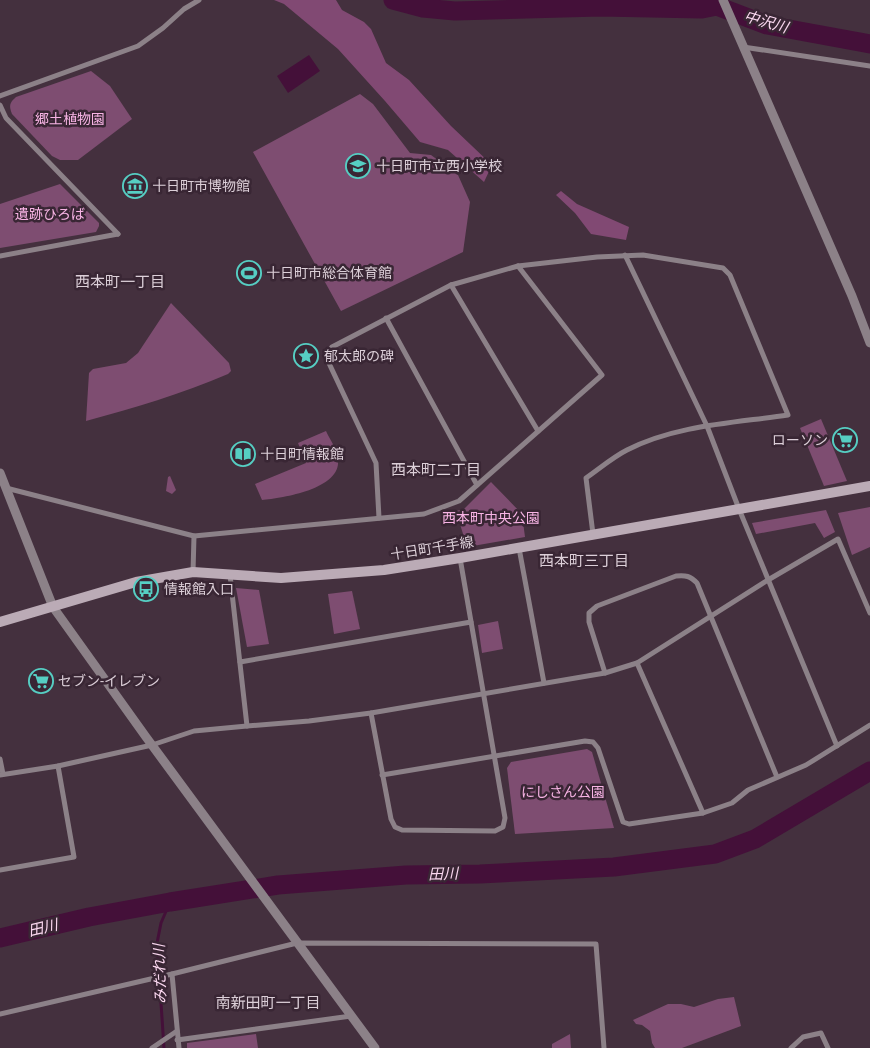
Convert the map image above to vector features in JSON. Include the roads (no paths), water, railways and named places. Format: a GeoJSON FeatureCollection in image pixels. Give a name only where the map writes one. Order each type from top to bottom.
{"type":"FeatureCollection","features":[{"type":"Feature","properties":{"kind":"main road","name":"十日町千手線"},"geometry":{"type":"LineString","coordinates":[[0,622],[136,582],[193,572],[281,578],[384,570],[870,486]]}},
{"type":"Feature","properties":{"kind":"street"},"geometry":{"type":"LineString","coordinates":[[0,96],[138,46],[198,0]]}},
{"type":"Feature","properties":{"kind":"street"},"geometry":{"type":"LineString","coordinates":[[723,0],[737,36],[852,296],[870,343]]}},
{"type":"Feature","properties":{"kind":"street"},"geometry":{"type":"LineString","coordinates":[[743,47],[870,66]]}},
{"type":"Feature","properties":{"kind":"street"},"geometry":{"type":"LineString","coordinates":[[0,105],[6,118],[118,234],[0,256]]}},
{"type":"Feature","properties":{"kind":"street"},"geometry":{"type":"LineString","coordinates":[[625,256],[707,426],[739,509],[837,746]]}},
{"type":"Feature","properties":{"kind":"street"},"geometry":{"type":"LineString","coordinates":[[379,518],[376,463],[327,360],[328,353],[332,347],[451,285],[518,266],[559,260],[643,256],[723,268],[730,275],[788,415],[707,426],[659,437],[626,450],[586,478],[593,534]]}},
{"type":"Feature","properties":{"kind":"street"},"geometry":{"type":"LineString","coordinates":[[6,487],[194,536],[424,514],[459,501],[602,375],[518,266]]}},
{"type":"Feature","properties":{"kind":"street"},"geometry":{"type":"LineString","coordinates":[[451,285],[538,431]]}},
{"type":"Feature","properties":{"kind":"street"},"geometry":{"type":"LineString","coordinates":[[386,318],[477,485]]}},
{"type":"Feature","properties":{"kind":"street"},"geometry":{"type":"LineString","coordinates":[[0,473],[53,607],[152,746],[375,1048]]}},
{"type":"Feature","properties":{"kind":"street"},"geometry":{"type":"LineString","coordinates":[[193,572],[194,536]]}},
{"type":"Feature","properties":{"kind":"street"},"geometry":{"type":"LineString","coordinates":[[0,759],[1,775],[58,766],[152,746],[194,732],[309,722],[605,673],[638,663],[768,580],[838,540],[870,613]]}},
{"type":"Feature","properties":{"kind":"street"},"geometry":{"type":"LineString","coordinates":[[519,548],[544,683]]}},
{"type":"Feature","properties":{"kind":"street"},"geometry":{"type":"LineString","coordinates":[[371,713],[391,819],[395,827],[402,830],[496,831],[503,827],[505,818],[460,558]]}},
{"type":"Feature","properties":{"kind":"street"},"geometry":{"type":"LineString","coordinates":[[230,575],[247,726]]}},
{"type":"Feature","properties":{"kind":"street"},"geometry":{"type":"LineString","coordinates":[[605,673],[589,622],[590,613],[597,606],[676,576],[685,575],[691,577],[697,583],[777,777]]}},
{"type":"Feature","properties":{"kind":"street"},"geometry":{"type":"LineString","coordinates":[[240,662],[472,622]]}},
{"type":"Feature","properties":{"kind":"street"},"geometry":{"type":"LineString","coordinates":[[638,663],[703,813]]}},
{"type":"Feature","properties":{"kind":"street"},"geometry":{"type":"LineString","coordinates":[[382,775],[585,741],[593,742],[598,748],[623,822],[629,824],[703,813],[732,803],[748,790],[806,765],[870,725]]}},
{"type":"Feature","properties":{"kind":"street"},"geometry":{"type":"LineString","coordinates":[[0,870],[74,857],[58,766]]}},
{"type":"Feature","properties":{"kind":"street"},"geometry":{"type":"LineString","coordinates":[[0,1014],[297,943],[596,944],[604,1048]]}},
{"type":"Feature","properties":{"kind":"street"},"geometry":{"type":"LineString","coordinates":[[172,974],[179,1048]]}},
{"type":"Feature","properties":{"kind":"street"},"geometry":{"type":"LineString","coordinates":[[177,1040],[351,1016]]}},
{"type":"Feature","properties":{"kind":"street"},"geometry":{"type":"LineString","coordinates":[[154,1046],[176,1030]]}},
{"type":"Feature","properties":{"kind":"street"},"geometry":{"type":"LineString","coordinates":[[791,1048],[803,1037],[821,1032],[828,1048]]}},
{"type":"Feature","properties":{"kind":"waterway","name":"中沢川"},"geometry":{"type":"LineString","coordinates":[[393,0],[423,8],[455,11],[600,7],[702,9],[717,6],[767,25],[870,44]]}},
{"type":"Feature","properties":{"kind":"waterway"},"geometry":{"type":"LineString","coordinates":[[687,0],[702,9]]}},
{"type":"Feature","properties":{"kind":"waterway","name":"田川"},"geometry":{"type":"LineString","coordinates":[[0,938],[89,917],[278,885],[406,875],[480,874],[614,867],[715,854],[755,839],[870,771]]}},
{"type":"Feature","properties":{"kind":"waterway","name":"みだれ川"},"geometry":{"type":"LineString","coordinates":[[164,1048],[157,943],[161,923],[170,902]]}},
{"type":"Feature","properties":{"kind":"place","name":"十日町市立西小学校"},"geometry":{"type":"Point","coordinates":[358,166]}},
{"type":"Feature","properties":{"kind":"place","name":"十日町市博物館"},"geometry":{"type":"Point","coordinates":[135,186]}},
{"type":"Feature","properties":{"kind":"place","name":"十日町市総合体育館"},"geometry":{"type":"Point","coordinates":[249,273]}},
{"type":"Feature","properties":{"kind":"place","name":"郁太郎の碑"},"geometry":{"type":"Point","coordinates":[306,356]}},
{"type":"Feature","properties":{"kind":"place","name":"ローソン"},"geometry":{"type":"Point","coordinates":[845,440]}},
{"type":"Feature","properties":{"kind":"place","name":"十日町情報館"},"geometry":{"type":"Point","coordinates":[243,454]}},
{"type":"Feature","properties":{"kind":"place","name":"情報館入口"},"geometry":{"type":"Point","coordinates":[146,589]}},
{"type":"Feature","properties":{"kind":"place","name":"セブン-イレブン"},"geometry":{"type":"Point","coordinates":[41,681]}},
{"type":"Feature","properties":{"kind":"district","name":"西本町一丁目"},"geometry":{"type":"Point","coordinates":[120,282]}},
{"type":"Feature","properties":{"kind":"district","name":"西本町二丁目"},"geometry":{"type":"Point","coordinates":[436,470]}},
{"type":"Feature","properties":{"kind":"district","name":"西本町三丁目"},"geometry":{"type":"Point","coordinates":[584,561]}},
{"type":"Feature","properties":{"kind":"district","name":"南新田町一丁目"},"geometry":{"type":"Point","coordinates":[268,1003]}},
{"type":"Feature","properties":{"kind":"park label","name":"郷土植物園"},"geometry":{"type":"Point","coordinates":[70,119]}},
{"type":"Feature","properties":{"kind":"park label","name":"遺跡ひろば"},"geometry":{"type":"Point","coordinates":[50,214]}},
{"type":"Feature","properties":{"kind":"park label","name":"西本町中央公園"},"geometry":{"type":"Point","coordinates":[491,518]}},
{"type":"Feature","properties":{"kind":"park label","name":"にしさん公園"},"geometry":{"type":"Point","coordinates":[563,792]}}]}
